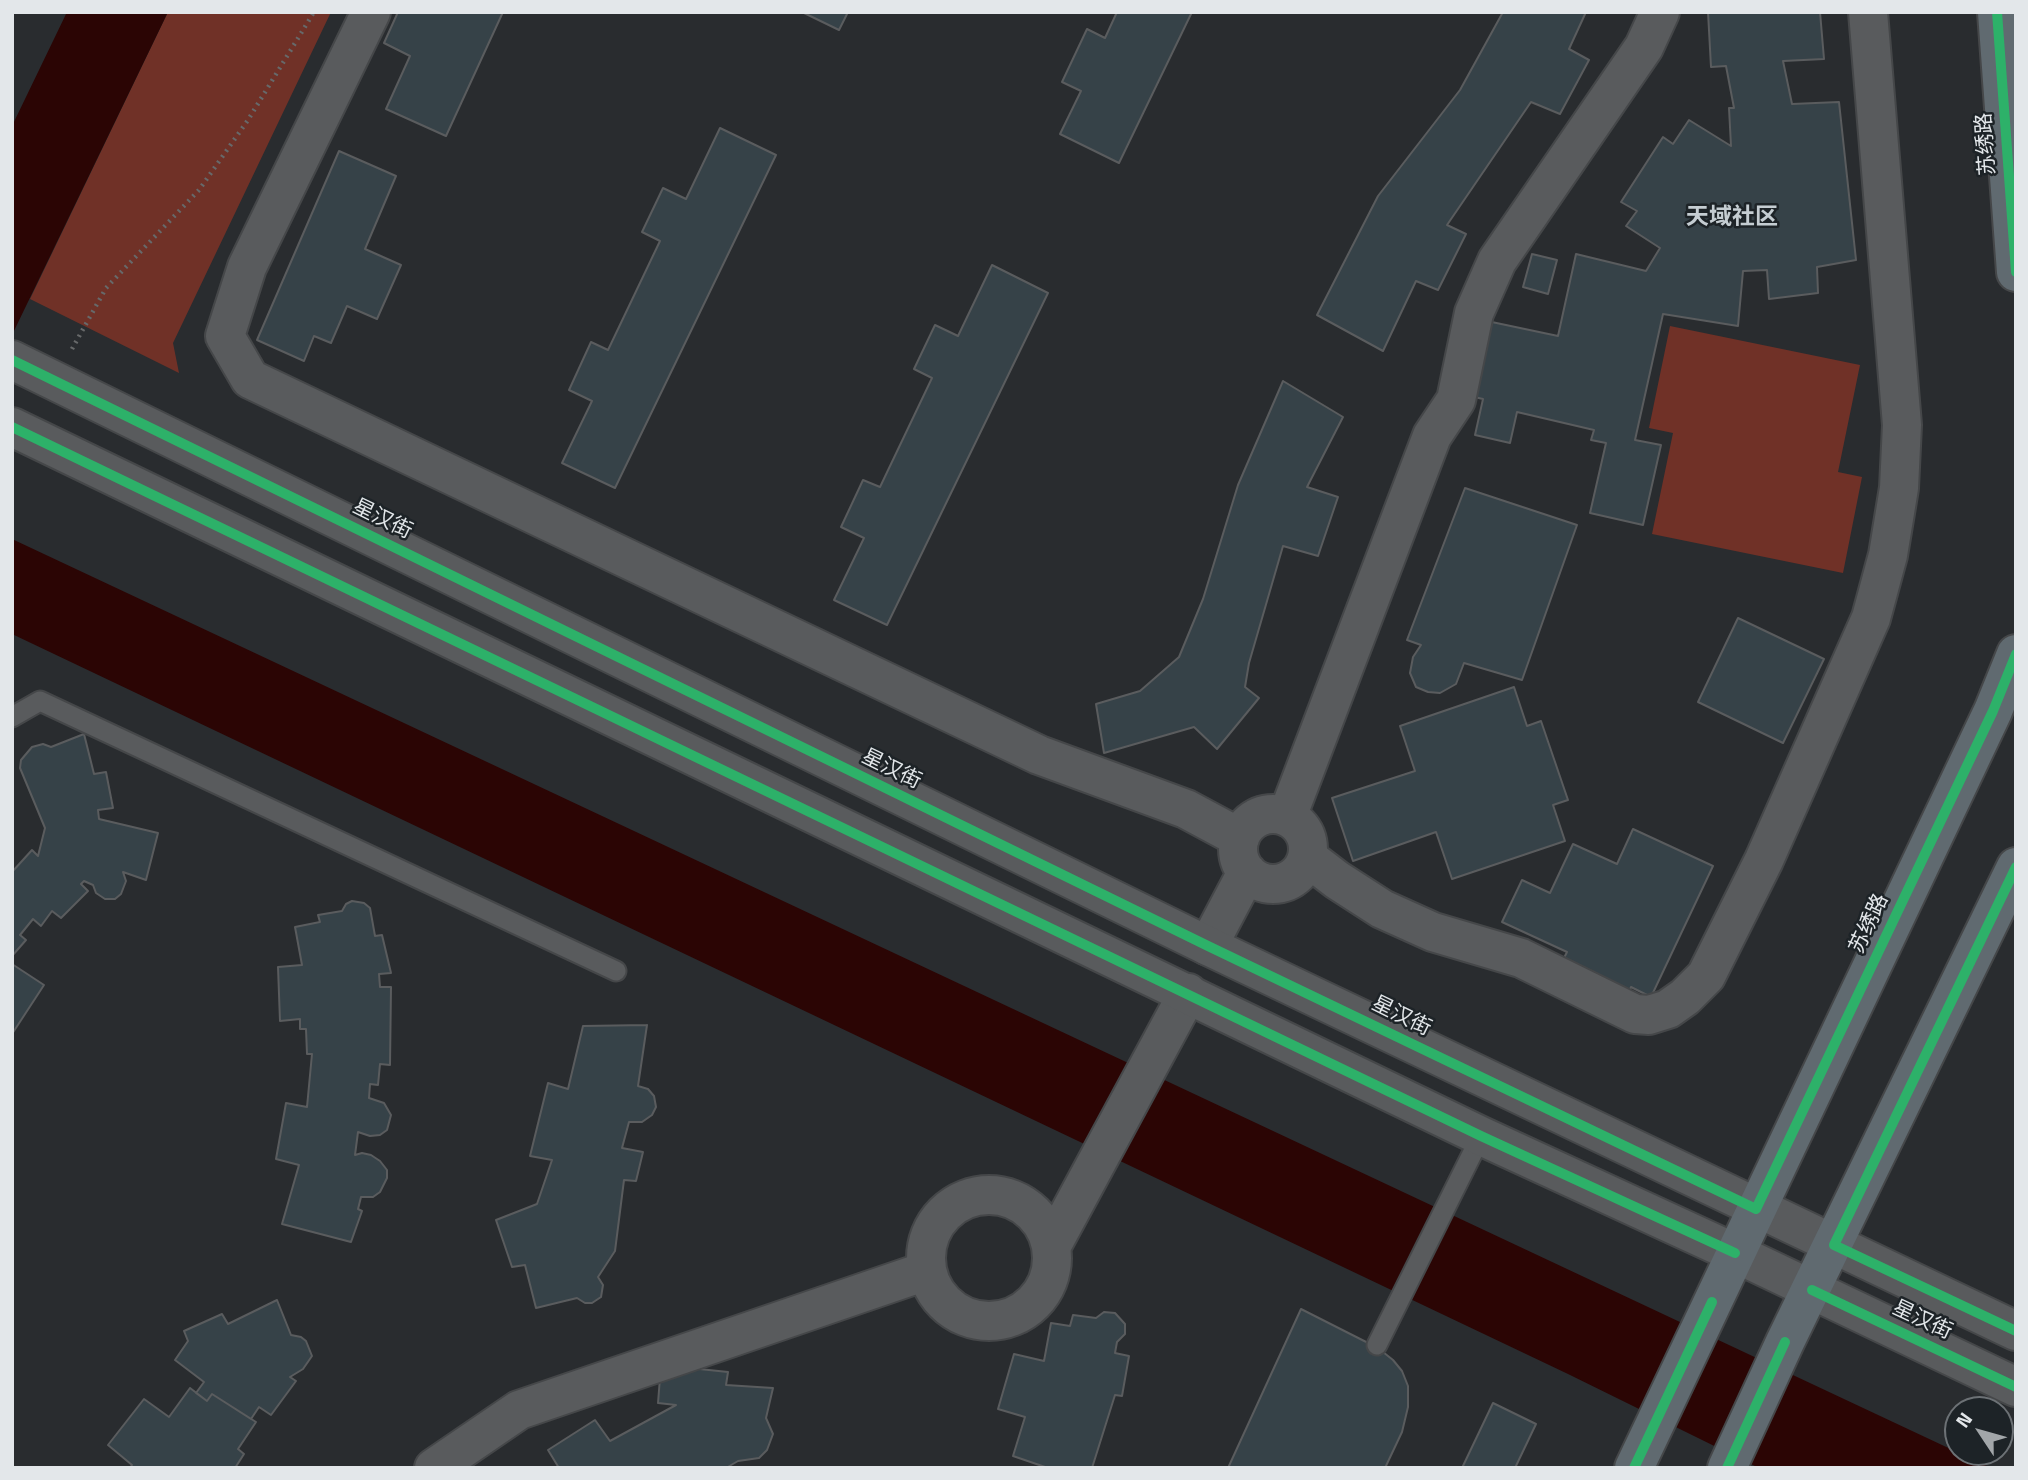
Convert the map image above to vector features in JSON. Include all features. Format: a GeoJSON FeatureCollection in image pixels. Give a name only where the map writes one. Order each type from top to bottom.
{"type":"FeatureCollection","features":[{"type":"Feature","properties":{"kind":"main road","name":"苏绣路"},"geometry":{"type":"LineString","coordinates":[[1997,12],[2016,272]]}},
{"type":"Feature","properties":{"kind":"main road","name":"苏绣路"},"geometry":{"type":"LineString","coordinates":[[1637,1460],[1987,724],[2016,654]]}},
{"type":"Feature","properties":{"kind":"main road"},"geometry":{"type":"LineString","coordinates":[[1727,1468],[1785,1342],[2016,867]]}},
{"type":"Feature","properties":{"kind":"street"},"geometry":{"type":"LineString","coordinates":[[371,12],[247,267],[225,336],[250,379],[1039,755],[1186,809],[1244,855],[1255,880],[1276,884],[1296,876],[1303,867],[1308,845],[1298,824],[1276,814],[1254,820],[1246,827],[1244,855],[1208,946]]}},
{"type":"Feature","properties":{"kind":"street"},"geometry":{"type":"LineString","coordinates":[[1287,817],[1432,436],[1455,400],[1474,313],[1497,261],[1644,47],[1660,12]]}},
{"type":"Feature","properties":{"kind":"street"},"geometry":{"type":"LineString","coordinates":[[1307,857],[1382,909],[1433,932],[1521,958],[1635,1014],[1649,1015],[1668,1009],[1706,976],[1764,860],[1871,618],[1888,555],[1895,515],[1902,425],[1868,12]]}},
{"type":"Feature","properties":{"kind":"street","name":"星汉街"},"geometry":{"type":"LineString","coordinates":[[33,370],[1208,946],[2016,1331]]}},
{"type":"Feature","properties":{"kind":"street","name":"星汉街"},"geometry":{"type":"LineString","coordinates":[[12,427],[1481,1136],[2016,1387]]}},
{"type":"Feature","properties":{"kind":"street"},"geometry":{"type":"LineString","coordinates":[[1051,1247],[1188,993]]}},
{"type":"Feature","properties":{"kind":"street"},"geometry":{"type":"LineString","coordinates":[[991,1194],[1019,1201],[1040,1220],[1051,1247],[1051,1271],[1041,1294],[1023,1311],[1000,1320],[976,1320],[953,1311],[935,1293],[926,1271],[926,1242],[940,1216],[963,1199],[972,1197],[991,1194]]}},
{"type":"Feature","properties":{"kind":"street"},"geometry":{"type":"LineString","coordinates":[[434,1468],[519,1410],[926,1271]]}},
{"type":"Feature","properties":{"kind":"lane"},"geometry":{"type":"LineString","coordinates":[[12,717],[40,701],[616,971]]}},
{"type":"Feature","properties":{"kind":"lane"},"geometry":{"type":"LineString","coordinates":[[1377,1345],[1481,1136]]}},
{"type":"Feature","properties":{"kind":"path"},"geometry":{"type":"LineString","coordinates":[[33,370],[199,190],[248,120],[313,12]]}},
{"type":"Feature","properties":{"kind":"shaded area"},"geometry":{"type":"Polygon","coordinates":[[[67,12],[168,12],[12,335],[12,126],[67,12]]]}},
{"type":"Feature","properties":{"kind":"shaded area"},"geometry":{"type":"Polygon","coordinates":[[[168,12],[331,12],[173,343],[179,373],[30,299],[168,12]]]}},
{"type":"Feature","properties":{"kind":"shaded area"},"geometry":{"type":"Polygon","coordinates":[[[1670,326],[1860,365],[1838,472],[1862,477],[1843,573],[1652,534],[1673,433],[1649,428],[1670,326]]]}},
{"type":"Feature","properties":{"kind":"shaded area"},"geometry":{"type":"Polygon","coordinates":[[[12,539],[1944,1446],[1944,1466],[1991,1468],[1759,1468],[1568,1374],[12,634],[12,539]]]}},
{"type":"Feature","properties":{"kind":"building"},"geometry":{"type":"Polygon","coordinates":[[[398,12],[503,12],[446,136],[386,109],[410,56],[384,43],[398,12]]]}},
{"type":"Feature","properties":{"kind":"building"},"geometry":{"type":"Polygon","coordinates":[[[802,12],[848,12],[839,30],[802,12]]]}},
{"type":"Feature","properties":{"kind":"building"},"geometry":{"type":"Polygon","coordinates":[[[1117,12],[1192,12],[1119,163],[1060,134],[1081,91],[1062,82],[1087,29],[1105,38],[1117,12]]]}},
{"type":"Feature","properties":{"kind":"building"},"geometry":{"type":"Polygon","coordinates":[[[1503,12],[1586,12],[1569,49],[1589,60],[1560,114],[1531,102],[1447,225],[1466,234],[1438,290],[1416,281],[1383,351],[1317,315],[1378,196],[1460,90],[1503,12]]]}},
{"type":"Feature","properties":{"kind":"building"},"geometry":{"type":"Polygon","coordinates":[[[1708,12],[1820,12],[1824,59],[1783,61],[1792,104],[1839,102],[1856,260],[1817,267],[1818,293],[1769,299],[1767,270],[1743,271],[1738,326],[1663,314],[1635,440],[1661,445],[1643,525],[1590,513],[1606,443],[1591,440],[1594,430],[1517,412],[1510,443],[1475,435],[1483,399],[1470,396],[1487,321],[1558,336],[1576,254],[1646,271],[1660,248],[1626,226],[1637,211],[1621,202],[1663,137],[1673,144],[1689,120],[1731,146],[1729,108],[1734,108],[1726,66],[1711,67],[1708,12]]]}},
{"type":"Feature","properties":{"kind":"building"},"geometry":{"type":"Polygon","coordinates":[[[720,128],[776,155],[615,488],[562,463],[592,401],[569,390],[591,342],[608,350],[660,241],[642,232],[663,188],[686,199],[720,128]]]}},
{"type":"Feature","properties":{"kind":"building"},"geometry":{"type":"Polygon","coordinates":[[[339,151],[396,176],[365,249],[401,265],[377,319],[347,306],[331,343],[314,336],[304,361],[257,340],[339,151]]]}},
{"type":"Feature","properties":{"kind":"building"},"geometry":{"type":"Polygon","coordinates":[[[1532,254],[1557,260],[1548,294],[1523,287],[1532,254]]]}},
{"type":"Feature","properties":{"kind":"building"},"geometry":{"type":"Polygon","coordinates":[[[992,265],[1048,293],[887,625],[834,600],[864,538],[841,527],[863,480],[880,487],[932,378],[914,369],[935,325],[958,336],[992,265]]]}},
{"type":"Feature","properties":{"kind":"building"},"geometry":{"type":"Polygon","coordinates":[[[1283,381],[1343,417],[1307,487],[1338,497],[1318,556],[1283,546],[1249,663],[1245,687],[1259,698],[1217,749],[1194,727],[1104,753],[1096,704],[1140,691],[1179,657],[1203,599],[1238,485],[1283,381]]]}},
{"type":"Feature","properties":{"kind":"building"},"geometry":{"type":"Polygon","coordinates":[[[1465,488],[1577,525],[1522,680],[1464,663],[1456,684],[1440,693],[1428,692],[1416,687],[1410,673],[1413,657],[1421,645],[1407,640],[1465,488]]]}},
{"type":"Feature","properties":{"kind":"building"},"geometry":{"type":"Polygon","coordinates":[[[1738,618],[1824,659],[1783,743],[1698,702],[1738,618]]]}},
{"type":"Feature","properties":{"kind":"building"},"geometry":{"type":"Polygon","coordinates":[[[1514,687],[1527,726],[1541,721],[1568,800],[1553,805],[1565,841],[1452,879],[1436,832],[1353,861],[1332,798],[1415,771],[1400,726],[1514,687]]]}},
{"type":"Feature","properties":{"kind":"building"},"geometry":{"type":"Polygon","coordinates":[[[84,734],[94,774],[106,772],[113,808],[98,810],[99,819],[158,833],[146,880],[123,872],[126,881],[121,894],[115,899],[105,899],[96,893],[93,885],[84,881],[81,884],[88,891],[61,918],[52,911],[41,926],[33,919],[20,935],[26,940],[12,956],[12,872],[32,850],[38,856],[45,828],[20,768],[21,760],[32,747],[43,744],[51,747],[84,734]]]}},
{"type":"Feature","properties":{"kind":"building"},"geometry":{"type":"Polygon","coordinates":[[[1633,829],[1713,866],[1651,997],[1631,987],[1626,999],[1559,968],[1567,952],[1502,922],[1522,880],[1550,893],[1573,844],[1617,864],[1633,829]]]}},
{"type":"Feature","properties":{"kind":"building"},"geometry":{"type":"Polygon","coordinates":[[[352,901],[364,903],[370,908],[375,936],[382,935],[391,973],[379,974],[380,987],[391,987],[390,1065],[380,1064],[378,1085],[370,1084],[369,1098],[384,1103],[391,1115],[387,1130],[380,1135],[370,1136],[358,1132],[355,1155],[371,1155],[380,1161],[387,1170],[387,1178],[380,1192],[373,1197],[361,1197],[358,1209],[362,1211],[351,1242],[282,1224],[299,1165],[276,1159],[286,1103],[307,1107],[312,1054],[307,1054],[306,1029],[300,1029],[300,1019],[280,1021],[278,967],[302,965],[295,927],[320,922],[318,915],[342,911],[346,904],[352,901]]]}},
{"type":"Feature","properties":{"kind":"building"},"geometry":{"type":"Polygon","coordinates":[[[12,964],[44,985],[12,1034],[12,964]]]}},
{"type":"Feature","properties":{"kind":"building"},"geometry":{"type":"Polygon","coordinates":[[[647,1025],[638,1086],[648,1089],[654,1096],[656,1107],[652,1115],[642,1122],[629,1122],[622,1148],[643,1152],[636,1181],[624,1180],[615,1251],[598,1277],[603,1285],[601,1297],[592,1303],[585,1303],[577,1298],[536,1308],[525,1265],[512,1267],[496,1220],[537,1204],[552,1160],[530,1156],[548,1083],[568,1089],[583,1026],[647,1025]]]}},
{"type":"Feature","properties":{"kind":"building"},"geometry":{"type":"Polygon","coordinates":[[[277,1300],[291,1335],[306,1341],[312,1356],[303,1369],[290,1377],[296,1381],[271,1415],[259,1407],[251,1419],[212,1394],[207,1401],[196,1393],[204,1382],[175,1360],[188,1341],[184,1331],[222,1314],[228,1324],[277,1300]]]}},
{"type":"Feature","properties":{"kind":"building"},"geometry":{"type":"Polygon","coordinates":[[[1301,1309],[1378,1348],[1402,1371],[1408,1386],[1408,1407],[1402,1432],[1385,1468],[1228,1468],[1301,1309]]]}},
{"type":"Feature","properties":{"kind":"building"},"geometry":{"type":"Polygon","coordinates":[[[1104,1312],[1115,1313],[1125,1324],[1125,1334],[1117,1342],[1115,1353],[1129,1356],[1122,1396],[1115,1395],[1092,1468],[1048,1468],[1013,1456],[1025,1417],[998,1409],[1014,1354],[1044,1361],[1051,1323],[1070,1326],[1073,1315],[1096,1318],[1104,1312]]]}},
{"type":"Feature","properties":{"kind":"building"},"geometry":{"type":"Polygon","coordinates":[[[661,1365],[728,1372],[726,1385],[773,1388],[766,1418],[773,1434],[767,1450],[759,1458],[738,1461],[726,1468],[559,1468],[548,1450],[595,1420],[610,1441],[676,1405],[658,1403],[661,1365]]]}},
{"type":"Feature","properties":{"kind":"building"},"geometry":{"type":"Polygon","coordinates":[[[190,1388],[207,1401],[212,1394],[256,1422],[238,1449],[244,1454],[235,1468],[130,1468],[132,1465],[108,1445],[144,1399],[169,1417],[190,1388]]]}},
{"type":"Feature","properties":{"kind":"building"},"geometry":{"type":"Polygon","coordinates":[[[1493,1403],[1536,1424],[1515,1468],[1462,1468],[1493,1403]]]}},
{"type":"Feature","properties":{"kind":"cycle path"},"geometry":{"type":"LineString","coordinates":[[1997,12],[2016,272]]}},
{"type":"Feature","properties":{"kind":"cycle path"},"geometry":{"type":"LineString","coordinates":[[12,360],[1208,946],[1756,1209],[1993,711],[2016,654]]}},
{"type":"Feature","properties":{"kind":"cycle path"},"geometry":{"type":"LineString","coordinates":[[12,427],[1481,1136],[1735,1253]]}},
{"type":"Feature","properties":{"kind":"cycle path"},"geometry":{"type":"LineString","coordinates":[[2016,867],[1834,1245],[2016,1331]]}},
{"type":"Feature","properties":{"kind":"cycle path"},"geometry":{"type":"LineString","coordinates":[[1812,1290],[2016,1387]]}},
{"type":"Feature","properties":{"kind":"cycle path"},"geometry":{"type":"LineString","coordinates":[[1634,1468],[1712,1302]]}},
{"type":"Feature","properties":{"kind":"cycle path"},"geometry":{"type":"LineString","coordinates":[[1727,1468],[1785,1342]]}},
{"type":"Feature","properties":{"kind":"district","name":"天域社区"},"geometry":{"type":"Point","coordinates":[1732,218]}}]}
